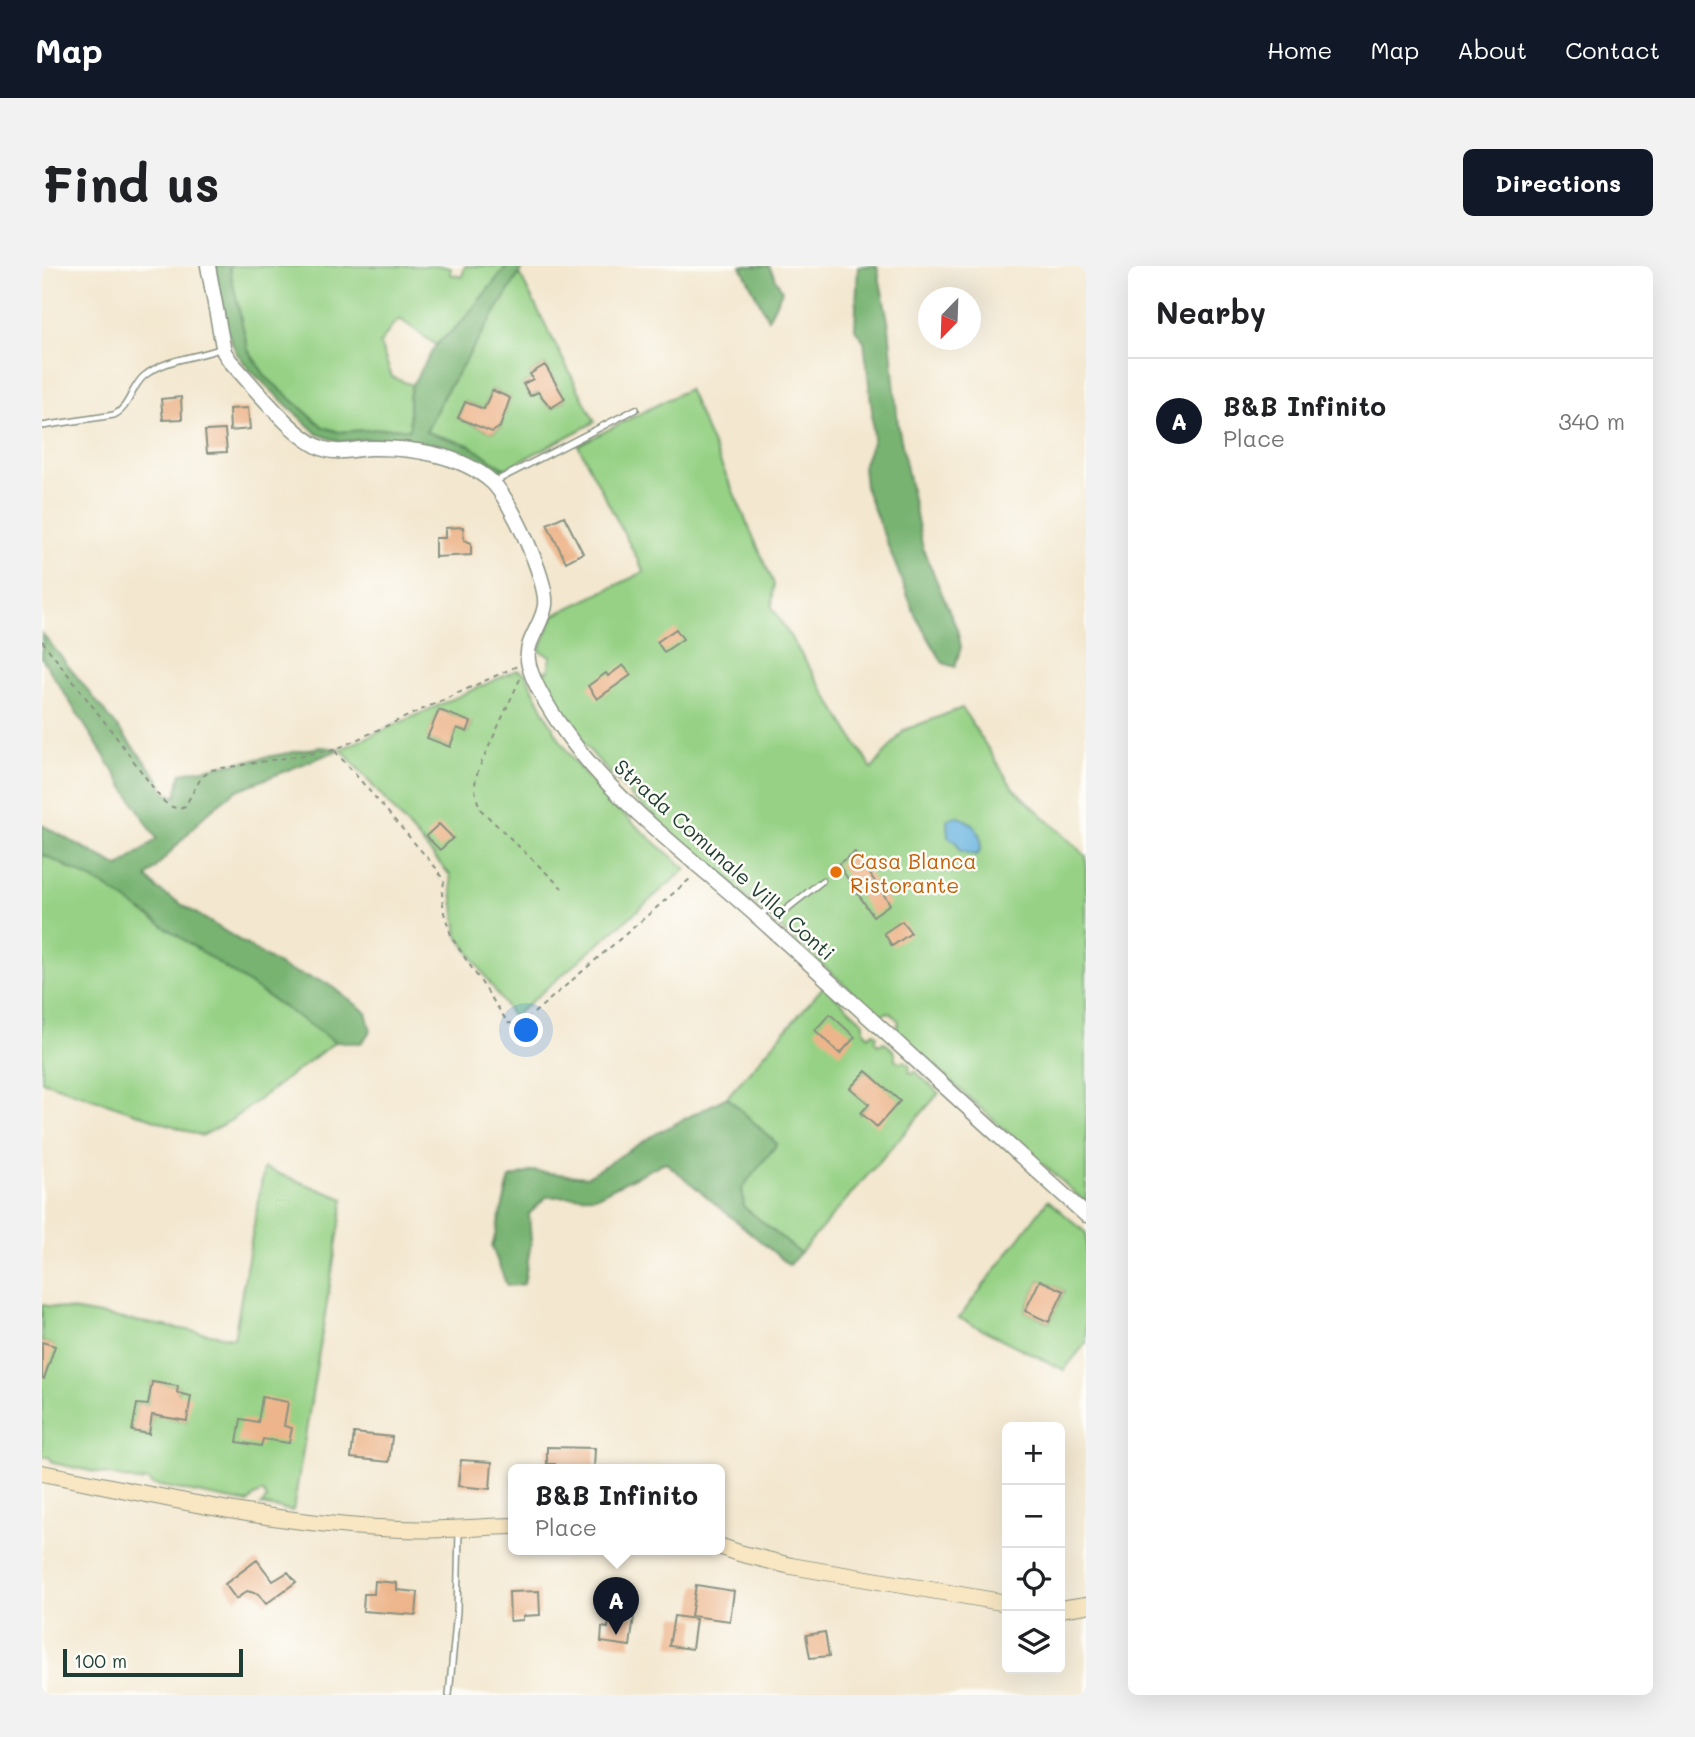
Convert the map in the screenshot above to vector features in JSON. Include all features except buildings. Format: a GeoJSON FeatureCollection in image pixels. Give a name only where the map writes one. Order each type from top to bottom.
{"type":"FeatureCollection","features":[{"type":"Feature","properties":{"kind":"main road"},"geometry":{"type":"LineString","coordinates":[[42,1473],[210,1506],[310,1522],[400,1530],[508,1526]]}},
{"type":"Feature","properties":{"kind":"main road"},"geometry":{"type":"LineString","coordinates":[[725,1548],[791,1566],[1002,1602]]}},
{"type":"Feature","properties":{"kind":"main road"},"geometry":{"type":"LineString","coordinates":[[1065,1608],[1086,1605]]}},
{"type":"Feature","properties":{"kind":"street"},"geometry":{"type":"LineString","coordinates":[[208,266],[222,348],[230,361],[304,438],[315,445],[340,452],[394,448],[423,452],[472,468],[494,482],[507,501],[544,585],[546,603],[529,649],[528,661]]}},
{"type":"Feature","properties":{"kind":"street","name":"Strada Comunale Villa Conti"},"geometry":{"type":"LineString","coordinates":[[528,661],[558,720],[597,771],[636,813],[757,916],[1086,1215]]}},
{"type":"Feature","properties":{"kind":"lane"},"geometry":{"type":"LineString","coordinates":[[42,426],[121,412],[141,379],[151,371],[178,360],[222,348]]}},
{"type":"Feature","properties":{"kind":"lane"},"geometry":{"type":"LineString","coordinates":[[494,482],[636,409]]}},
{"type":"Feature","properties":{"kind":"lane"},"geometry":{"type":"LineString","coordinates":[[757,916],[768,909],[783,912],[822,881]]}},
{"type":"Feature","properties":{"kind":"lane"},"geometry":{"type":"LineString","coordinates":[[449,1695],[457,1611],[459,1529]]}},
{"type":"Feature","properties":{"kind":"path"},"geometry":{"type":"LineString","coordinates":[[42,642],[162,800],[177,809],[186,806],[201,778],[211,770],[334,750],[528,661]]}},
{"type":"Feature","properties":{"kind":"path"},"geometry":{"type":"LineString","coordinates":[[528,661],[479,768],[474,783],[475,796],[481,810],[562,888]]}},
{"type":"Feature","properties":{"kind":"path"},"geometry":{"type":"LineString","coordinates":[[334,750],[437,869],[444,882],[443,913],[452,938],[508,1023],[514,1025],[521,1024],[702,869]]}},
{"type":"Feature","properties":{"kind":"green space"},"geometry":{"type":"Polygon","coordinates":[[[215,266],[229,266],[248,350],[266,377],[323,427],[339,432],[392,428],[410,430],[409,397],[412,385],[436,345],[461,323],[507,266],[524,266],[444,395],[426,432],[469,445],[505,469],[496,474],[476,461],[450,450],[412,441],[375,439],[340,442],[317,434],[248,368],[236,352],[227,331],[215,266]]]}},
{"type":"Feature","properties":{"kind":"green space"},"geometry":{"type":"Polygon","coordinates":[[[229,266],[441,266],[451,268],[450,274],[462,277],[465,266],[507,266],[461,323],[436,345],[400,319],[380,344],[392,377],[412,385],[409,397],[410,430],[392,428],[339,432],[323,427],[266,377],[248,350],[229,266]]]}},
{"type":"Feature","properties":{"kind":"green space"},"geometry":{"type":"Polygon","coordinates":[[[741,266],[769,266],[782,291],[768,319],[741,266]]]}},
{"type":"Feature","properties":{"kind":"green space"},"geometry":{"type":"Polygon","coordinates":[[[858,266],[877,266],[889,326],[898,425],[923,549],[957,629],[961,647],[955,667],[943,663],[916,617],[865,487],[863,466],[873,440],[864,341],[855,329],[858,266]]]}},
{"type":"Feature","properties":{"kind":"green space"},"geometry":{"type":"Polygon","coordinates":[[[519,273],[595,422],[505,469],[469,445],[426,432],[444,395],[519,273]],[[545,365],[530,374],[533,379],[523,384],[530,396],[538,392],[551,408],[565,400],[545,365]],[[492,390],[484,409],[465,402],[458,418],[492,432],[500,427],[510,398],[492,390]]]}},
{"type":"Feature","properties":{"kind":"green space"},"geometry":{"type":"Polygon","coordinates":[[[688,389],[774,584],[772,607],[872,769],[904,730],[962,708],[1013,788],[1086,856],[1086,1203],[896,1032],[899,1021],[889,1012],[879,1015],[633,798],[579,738],[546,687],[539,671],[548,671],[551,656],[539,651],[554,615],[644,572],[578,445],[688,389]]]}},
{"type":"Feature","properties":{"kind":"green space"},"geometry":{"type":"Polygon","coordinates":[[[42,633],[158,778],[165,793],[176,797],[181,773],[320,747],[341,749],[235,791],[206,814],[147,877],[157,889],[287,970],[327,983],[366,1012],[371,1031],[361,1043],[335,1042],[103,885],[42,854],[42,825],[119,867],[157,839],[42,658],[42,633]]]}},
{"type":"Feature","properties":{"kind":"green space"},"geometry":{"type":"Polygon","coordinates":[[[517,670],[526,674],[559,738],[583,772],[620,811],[686,869],[513,1017],[458,936],[450,875],[341,749],[517,670]],[[439,710],[428,738],[449,747],[457,728],[467,732],[471,723],[439,710]]]}},
{"type":"Feature","properties":{"kind":"green space"},"geometry":{"type":"Polygon","coordinates":[[[42,854],[103,885],[335,1042],[230,1121],[202,1136],[42,1081],[42,854]]]}},
{"type":"Feature","properties":{"kind":"green space"},"geometry":{"type":"Polygon","coordinates":[[[824,986],[864,1023],[864,1031],[869,1036],[873,1032],[877,1035],[875,1041],[879,1045],[884,1042],[895,1052],[895,1059],[899,1062],[905,1061],[910,1066],[909,1071],[915,1071],[939,1093],[800,1253],[744,1207],[742,1187],[777,1144],[727,1097],[824,986]],[[866,1071],[851,1088],[869,1104],[861,1113],[899,1101],[866,1071]]]}},
{"type":"Feature","properties":{"kind":"green space"},"geometry":{"type":"Polygon","coordinates":[[[727,1097],[777,1144],[742,1188],[744,1207],[800,1253],[789,1265],[665,1162],[597,1196],[546,1197],[529,1214],[531,1242],[524,1284],[507,1286],[492,1247],[510,1178],[533,1171],[586,1177],[657,1133],[727,1097]]]}},
{"type":"Feature","properties":{"kind":"green space"},"geometry":{"type":"Polygon","coordinates":[[[264,1168],[344,1199],[293,1511],[261,1505],[267,1499],[263,1492],[248,1503],[53,1463],[49,1457],[42,1457],[42,1369],[54,1346],[42,1342],[42,1305],[234,1338],[264,1168]],[[152,1382],[148,1405],[137,1404],[133,1431],[149,1434],[152,1415],[187,1421],[177,1393],[178,1386],[152,1382]]]}},
{"type":"Feature","properties":{"kind":"green space"},"geometry":{"type":"Polygon","coordinates":[[[1048,1200],[1086,1233],[1086,1343],[1064,1370],[959,1318],[1048,1200]],[[1040,1280],[1025,1311],[1049,1322],[1064,1291],[1040,1280]]]}},
{"type":"Feature","properties":{"kind":"water"},"geometry":{"type":"Polygon","coordinates":[[[956,816],[968,821],[976,829],[981,840],[979,853],[975,855],[960,851],[956,842],[948,837],[947,820],[956,816]]]}},
{"type":"Feature","properties":{"kind":"place","name":"Casa Blanca Ristorante"},"geometry":{"type":"Point","coordinates":[836,872]}},
{"type":"Feature","properties":{"kind":"place","name":"B&B Infinito"},"geometry":{"type":"Point","coordinates":[616,1635]}}]}
